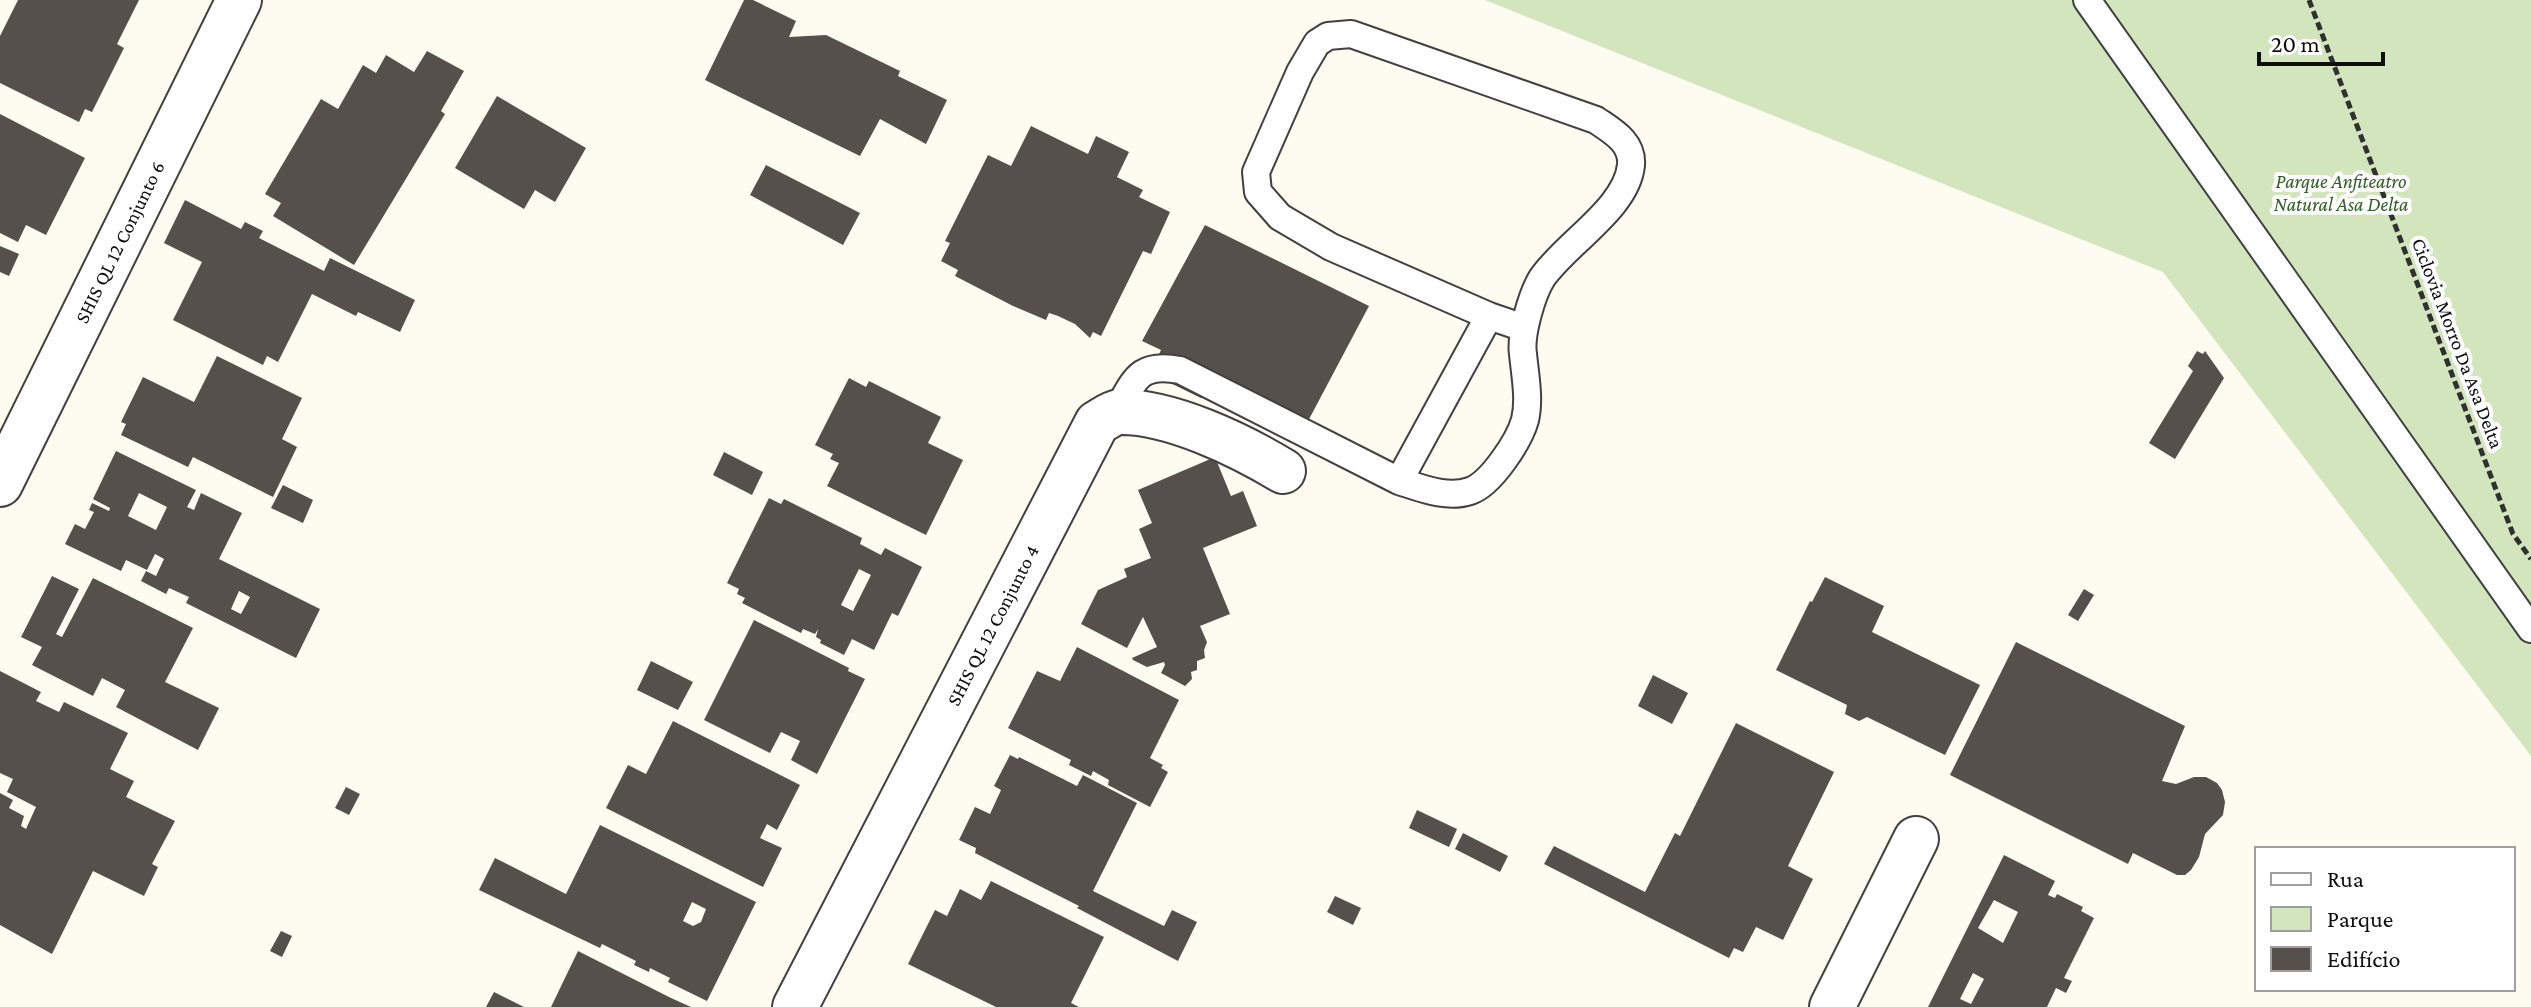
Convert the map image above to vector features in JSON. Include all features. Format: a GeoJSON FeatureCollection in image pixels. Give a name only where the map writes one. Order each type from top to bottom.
{"type":"FeatureCollection","features":[{"type":"Feature","properties":{"kind":"street","name":"SHIS QL 12 Conjunto 6"},"geometry":{"type":"LineString","coordinates":[[0,484],[239,0]]}},
{"type":"Feature","properties":{"kind":"street"},"geometry":{"type":"LineString","coordinates":[[1116,412],[1166,419],[1201,431],[1253,453],[1283,471]]}},
{"type":"Feature","properties":{"kind":"street","name":"SHIS QL 12 Conjunto 4"},"geometry":{"type":"LineString","coordinates":[[795,1007],[1097,423],[1116,412]]}},
{"type":"Feature","properties":{"kind":"street"},"geometry":{"type":"LineString","coordinates":[[1832,1007],[1916,839]]}},
{"type":"Feature","properties":{"kind":"lane"},"geometry":{"type":"LineString","coordinates":[[2087,0],[2531,629]]}},
{"type":"Feature","properties":{"kind":"lane"},"geometry":{"type":"LineString","coordinates":[[1116,412],[1138,375],[1159,366],[1180,370],[1399,481],[1436,493],[1471,491],[1503,464],[1525,420],[1527,377],[1522,351],[1524,328],[1541,279],[1625,191],[1631,163],[1624,139],[1596,120],[1351,34],[1328,36],[1317,43],[1300,72],[1256,172],[1258,192],[1280,217],[1331,247],[1489,316],[1524,328]]}},
{"type":"Feature","properties":{"kind":"lane"},"geometry":{"type":"LineString","coordinates":[[1399,481],[1489,316]]}},
{"type":"Feature","properties":{"kind":"path","name":"Ciclovia Morro Da Asa Delta"},"geometry":{"type":"LineString","coordinates":[[2309,0],[2513,534],[2531,559]]}},
{"type":"Feature","properties":{"kind":"green space","name":"Parque Anfiteatro Natural Asa Delta"},"geometry":{"type":"Polygon","coordinates":[[[1485,0],[2531,0],[2531,756],[2163,272],[1485,0]]]}},
{"type":"Feature","properties":{"kind":"building"},"geometry":{"type":"Polygon","coordinates":[[[18,0],[139,0],[117,44],[124,48],[92,112],[85,109],[79,122],[0,83],[0,36],[18,0]]]}},
{"type":"Feature","properties":{"kind":"building"},"geometry":{"type":"Polygon","coordinates":[[[744,0],[753,0],[796,21],[789,37],[826,35],[900,71],[898,76],[947,100],[926,144],[880,119],[860,156],[705,80],[744,0]]]}},
{"type":"Feature","properties":{"kind":"building"},"geometry":{"type":"Polygon","coordinates":[[[427,51],[464,71],[441,111],[445,114],[354,265],[273,216],[281,203],[265,194],[321,99],[338,109],[363,65],[376,73],[386,55],[414,72],[427,51]]]}},
{"type":"Feature","properties":{"kind":"building"},"geometry":{"type":"Polygon","coordinates":[[[497,96],[586,148],[555,202],[535,190],[524,209],[455,168],[497,96]]]}},
{"type":"Feature","properties":{"kind":"building"},"geometry":{"type":"Polygon","coordinates":[[[0,114],[85,158],[46,235],[26,225],[18,242],[0,233],[0,114]]]}},
{"type":"Feature","properties":{"kind":"building"},"geometry":{"type":"Polygon","coordinates":[[[1031,126],[1088,154],[1096,136],[1129,152],[1117,177],[1143,190],[1139,197],[1170,212],[1151,254],[1143,251],[1101,336],[1093,332],[1090,338],[1075,324],[1058,316],[1049,313],[1046,320],[1013,306],[955,276],[958,270],[941,261],[950,243],[945,241],[988,155],[1011,166],[1031,126]]]}},
{"type":"Feature","properties":{"kind":"building"},"geometry":{"type":"Polygon","coordinates":[[[766,165],[860,213],[843,245],[750,195],[766,165]]]}},
{"type":"Feature","properties":{"kind":"building"},"geometry":{"type":"Polygon","coordinates":[[[185,200],[241,229],[245,222],[263,231],[259,238],[324,271],[330,258],[415,300],[400,332],[358,312],[356,316],[312,294],[278,362],[267,356],[263,365],[173,320],[202,262],[164,243],[185,200]]]}},
{"type":"Feature","properties":{"kind":"building"},"geometry":{"type":"Polygon","coordinates":[[[1205,225],[1369,306],[1307,423],[1213,376],[1201,398],[1150,373],[1161,350],[1142,341],[1205,225]]]}},
{"type":"Feature","properties":{"kind":"building"},"geometry":{"type":"Polygon","coordinates":[[[0,246],[19,254],[9,276],[0,272],[0,246]]]}},
{"type":"Feature","properties":{"kind":"building"},"geometry":{"type":"Polygon","coordinates":[[[2197,351],[2203,354],[2205,351],[2224,378],[2175,459],[2149,443],[2193,371],[2188,366],[2197,351]]]}},
{"type":"Feature","properties":{"kind":"building"},"geometry":{"type":"Polygon","coordinates":[[[217,356],[302,398],[282,439],[297,447],[273,497],[193,457],[188,467],[121,435],[126,424],[121,422],[143,377],[194,402],[217,356]]]}},
{"type":"Feature","properties":{"kind":"building"},"geometry":{"type":"Polygon","coordinates":[[[849,378],[866,387],[869,381],[941,417],[928,443],[963,460],[926,535],[827,486],[839,463],[830,459],[833,454],[815,445],[849,378]]]}},
{"type":"Feature","properties":{"kind":"building"},"geometry":{"type":"Polygon","coordinates":[[[116,451],[196,490],[187,507],[194,510],[201,493],[242,513],[219,559],[320,609],[296,658],[186,603],[189,597],[169,588],[166,594],[141,581],[146,571],[156,576],[164,559],[155,554],[147,570],[126,560],[121,571],[65,544],[75,524],[85,529],[94,512],[89,510],[92,503],[109,511],[110,508],[93,499],[116,451]],[[139,493],[128,516],[156,530],[167,507],[139,493]],[[239,591],[231,609],[241,614],[250,597],[239,591]]]}},
{"type":"Feature","properties":{"kind":"building"},"geometry":{"type":"Polygon","coordinates":[[[724,452],[763,472],[752,495],[713,475],[724,452]]]}},
{"type":"Feature","properties":{"kind":"building"},"geometry":{"type":"Polygon","coordinates":[[[1215,457],[1231,496],[1243,491],[1257,526],[1203,548],[1230,614],[1200,626],[1207,642],[1205,658],[1197,661],[1197,670],[1191,672],[1192,679],[1185,686],[1161,673],[1164,662],[1147,667],[1133,660],[1157,647],[1143,617],[1127,648],[1081,624],[1098,590],[1127,577],[1124,569],[1151,558],[1139,529],[1152,523],[1138,490],[1215,457]]]}},
{"type":"Feature","properties":{"kind":"building"},"geometry":{"type":"Polygon","coordinates":[[[283,485],[313,500],[303,523],[271,508],[283,485]]]}},
{"type":"Feature","properties":{"kind":"building"},"geometry":{"type":"Polygon","coordinates":[[[769,498],[781,504],[784,499],[862,538],[860,544],[881,555],[885,548],[922,567],[898,616],[892,613],[874,650],[852,639],[844,655],[820,643],[821,640],[816,637],[818,629],[815,634],[803,629],[801,633],[742,603],[745,598],[737,594],[739,589],[727,583],[769,498]],[[859,569],[841,605],[853,611],[871,575],[859,569]]]}},
{"type":"Feature","properties":{"kind":"building"},"geometry":{"type":"Polygon","coordinates":[[[52,576],[79,589],[56,634],[62,637],[93,578],[193,628],[165,682],[219,708],[198,750],[116,707],[125,690],[102,678],[93,696],[32,665],[42,647],[21,637],[52,576]]]}},
{"type":"Feature","properties":{"kind":"building"},"geometry":{"type":"Polygon","coordinates":[[[1825,577],[1884,606],[1872,632],[1980,685],[1945,755],[1867,717],[1859,721],[1845,714],[1847,705],[1776,670],[1825,577]]]}},
{"type":"Feature","properties":{"kind":"building"},"geometry":{"type":"Polygon","coordinates":[[[2084,589],[2094,595],[2078,621],[2068,615],[2084,589]]]}},
{"type":"Feature","properties":{"kind":"building"},"geometry":{"type":"Polygon","coordinates":[[[754,620],[865,679],[817,774],[791,760],[800,741],[781,732],[770,753],[704,720],[754,620]]]}},
{"type":"Feature","properties":{"kind":"building"},"geometry":{"type":"Polygon","coordinates":[[[2016,642],[2185,726],[2162,781],[2176,784],[2194,777],[2206,777],[2217,783],[2225,802],[2223,815],[2205,834],[2199,857],[2185,875],[2177,875],[2133,853],[2128,864],[1950,775],[2016,642]]]}},
{"type":"Feature","properties":{"kind":"building"},"geometry":{"type":"Polygon","coordinates":[[[1077,647],[1179,700],[1150,758],[1163,765],[1161,768],[1168,772],[1150,807],[1108,785],[1109,780],[1093,771],[1091,776],[1069,765],[1071,760],[1008,728],[1037,671],[1060,681],[1077,647]]]}},
{"type":"Feature","properties":{"kind":"building"},"geometry":{"type":"Polygon","coordinates":[[[651,661],[693,682],[678,710],[637,690],[651,661]]]}},
{"type":"Feature","properties":{"kind":"building"},"geometry":{"type":"Polygon","coordinates":[[[0,671],[41,692],[36,701],[59,712],[64,702],[128,733],[110,769],[134,781],[126,797],[175,821],[152,864],[158,867],[144,896],[93,871],[52,954],[0,925],[0,793],[13,800],[9,808],[24,816],[21,826],[26,829],[36,807],[7,792],[13,779],[0,773],[0,671]]]}},
{"type":"Feature","properties":{"kind":"building"},"geometry":{"type":"Polygon","coordinates":[[[1653,675],[1688,693],[1672,724],[1638,706],[1653,675]]]}},
{"type":"Feature","properties":{"kind":"building"},"geometry":{"type":"Polygon","coordinates":[[[673,721],[800,785],[777,830],[767,824],[760,838],[782,848],[763,887],[606,808],[628,765],[646,774],[673,721]]]}},
{"type":"Feature","properties":{"kind":"building"},"geometry":{"type":"Polygon","coordinates":[[[1736,723],[1834,772],[1788,866],[1813,879],[1783,940],[1756,927],[1743,952],[1734,948],[1729,958],[1544,864],[1554,846],[1645,892],[1675,833],[1680,836],[1736,723]]]}},
{"type":"Feature","properties":{"kind":"building"},"geometry":{"type":"Polygon","coordinates":[[[1010,755],[1077,786],[1083,775],[1137,803],[1093,891],[1164,926],[1172,910],[1197,922],[1178,961],[975,853],[976,848],[959,840],[975,807],[990,814],[1001,790],[994,786],[1010,755]]]}},
{"type":"Feature","properties":{"kind":"building"},"geometry":{"type":"Polygon","coordinates":[[[346,787],[360,794],[349,815],[335,808],[346,787]]]}},
{"type":"Feature","properties":{"kind":"building"},"geometry":{"type":"Polygon","coordinates":[[[1417,810],[1457,829],[1449,847],[1409,828],[1417,810]]]}},
{"type":"Feature","properties":{"kind":"building"},"geometry":{"type":"Polygon","coordinates":[[[600,825],[756,902],[707,1001],[668,982],[670,978],[650,968],[649,972],[634,965],[636,961],[602,944],[600,948],[479,890],[495,858],[566,894],[600,825]],[[692,902],[683,921],[693,926],[701,922],[706,909],[692,902]]]}},
{"type":"Feature","properties":{"kind":"building"},"geometry":{"type":"Polygon","coordinates":[[[1463,833],[1508,856],[1500,872],[1455,849],[1463,833]]]}},
{"type":"Feature","properties":{"kind":"building"},"geometry":{"type":"Polygon","coordinates":[[[2004,855],[2055,881],[2048,895],[2055,898],[2057,894],[2083,907],[2081,911],[2094,918],[2064,978],[2072,981],[2066,993],[2056,988],[2047,1007],[1928,1007],[2004,855]],[[1994,900],[1978,928],[2003,943],[2018,912],[1994,900]],[[1973,973],[1960,999],[1971,1004],[1984,979],[1973,973]]]}},
{"type":"Feature","properties":{"kind":"building"},"geometry":{"type":"Polygon","coordinates":[[[991,881],[1104,937],[1071,1003],[1079,1007],[996,1007],[908,964],[935,910],[947,916],[960,889],[981,900],[991,881]]]}},
{"type":"Feature","properties":{"kind":"building"},"geometry":{"type":"Polygon","coordinates":[[[1335,896],[1361,908],[1353,925],[1327,912],[1335,896]]]}},
{"type":"Feature","properties":{"kind":"building"},"geometry":{"type":"Polygon","coordinates":[[[281,931],[292,936],[282,957],[270,951],[281,931]]]}},
{"type":"Feature","properties":{"kind":"building"},"geometry":{"type":"Polygon","coordinates":[[[578,951],[671,998],[691,1007],[551,1007],[578,951]]]}},
{"type":"Feature","properties":{"kind":"building"},"geometry":{"type":"Polygon","coordinates":[[[494,992],[524,1007],[486,1007],[494,992]]]}}]}
